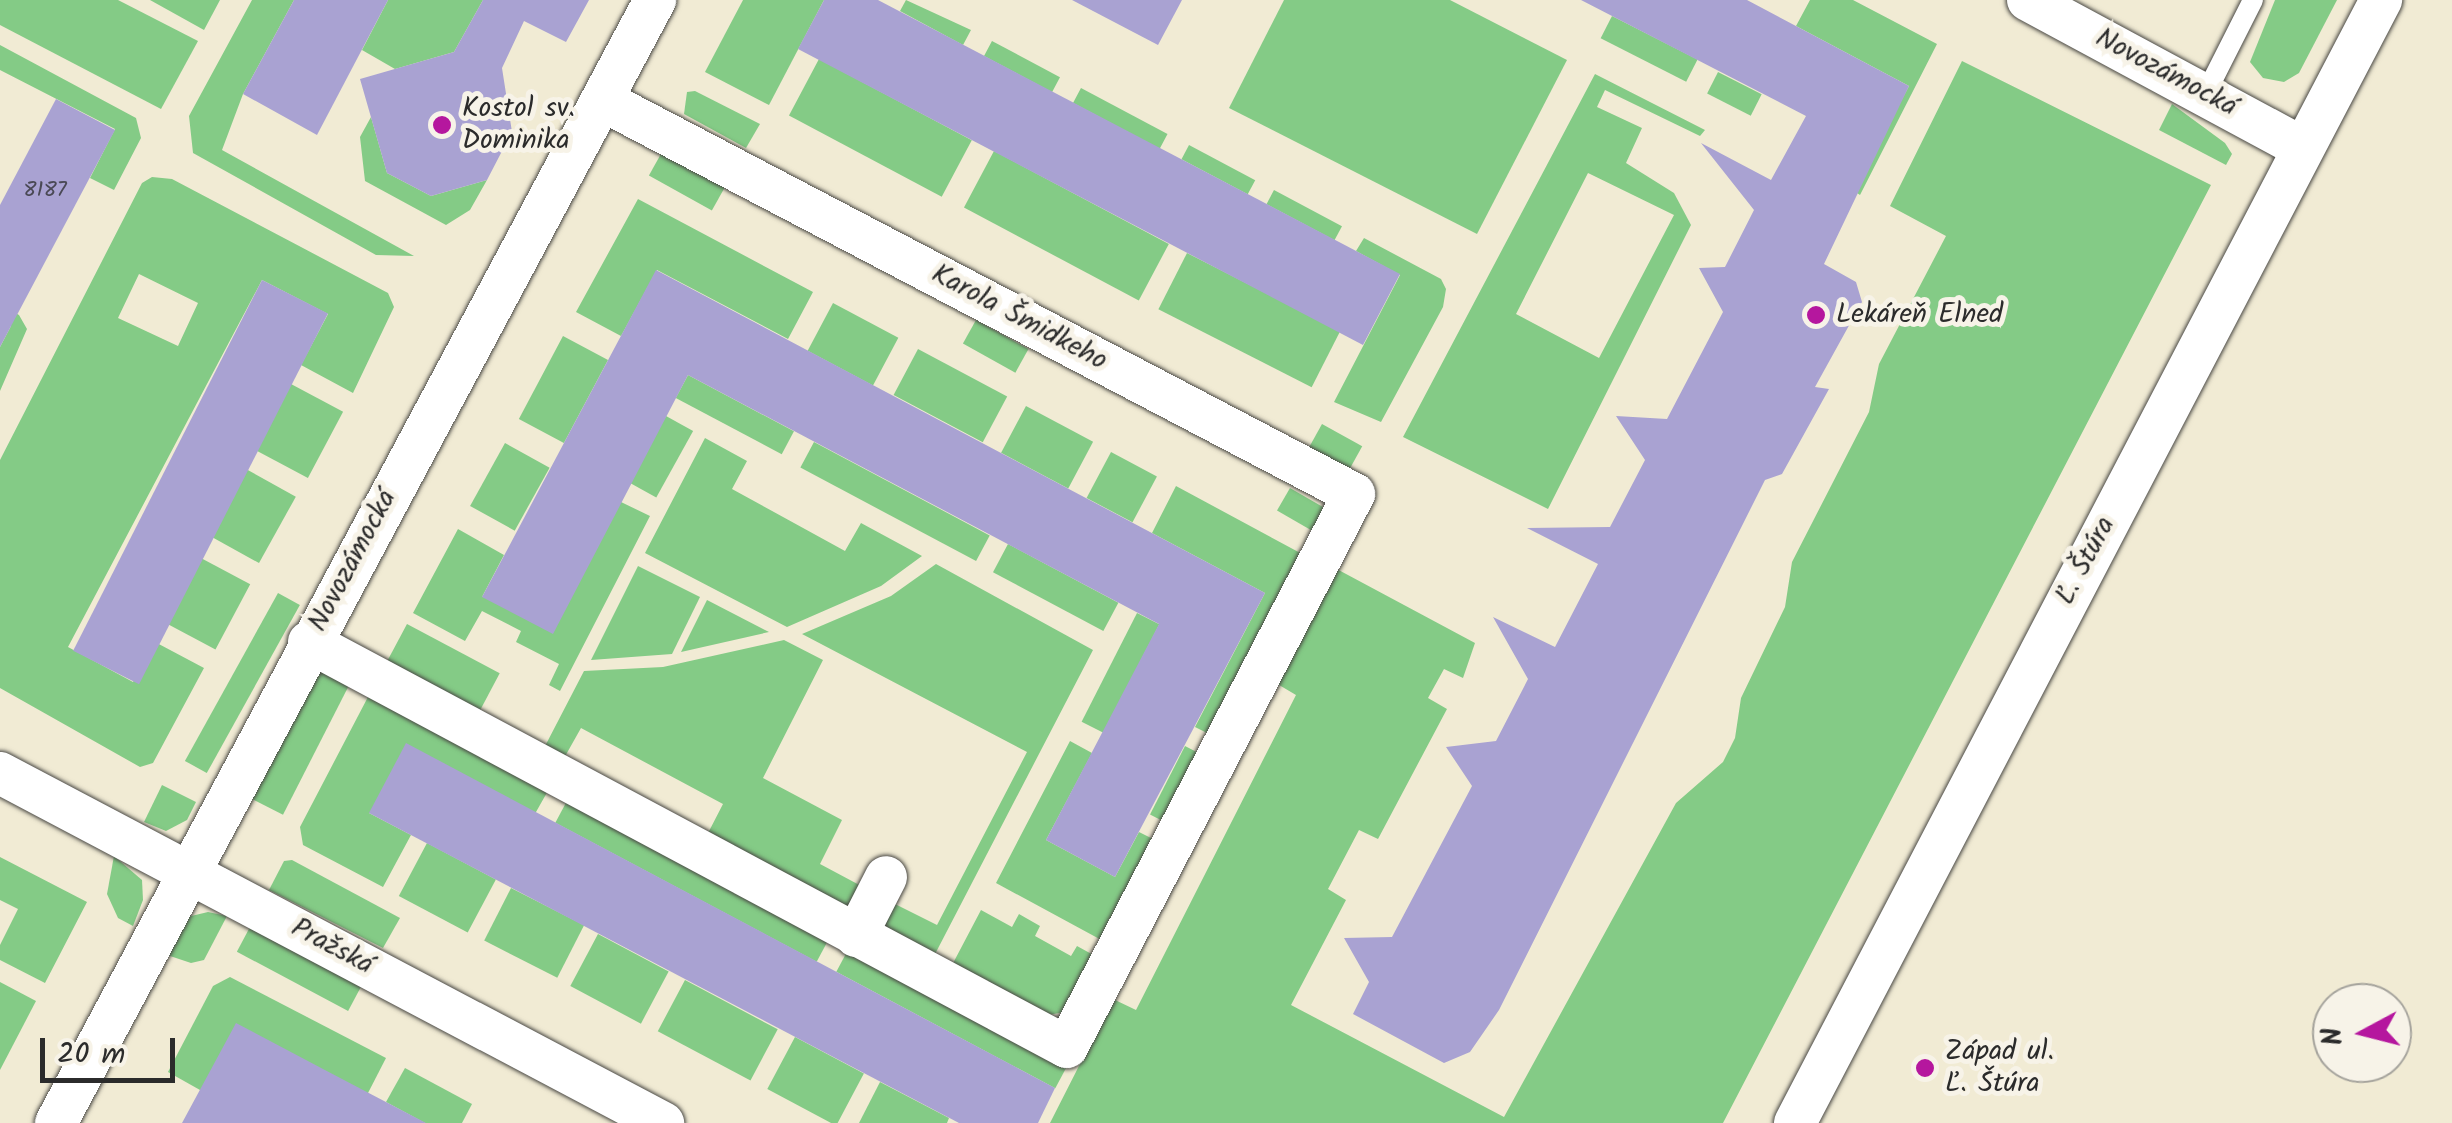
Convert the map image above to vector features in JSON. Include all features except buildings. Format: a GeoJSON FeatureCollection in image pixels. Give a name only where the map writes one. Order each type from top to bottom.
{"type":"FeatureCollection","features":[{"type":"Feature","properties":{"kind":"street","name":"Novozámocká"},"geometry":{"type":"LineString","coordinates":[[56,1123],[186,869],[654,0]]}},
{"type":"Feature","properties":{"kind":"street","name":"Novozámocká"},"geometry":{"type":"LineString","coordinates":[[2028,0],[2303,148]]}},
{"type":"Feature","properties":{"kind":"street","name":"Ľ. Štúra"},"geometry":{"type":"LineString","coordinates":[[1795,1123],[2381,0]]}},
{"type":"Feature","properties":{"kind":"street","name":"Karola Šmidkeho"},"geometry":{"type":"LineString","coordinates":[[602,100],[1354,494],[1067,1047],[856,936]]}},
{"type":"Feature","properties":{"kind":"street"},"geometry":{"type":"LineString","coordinates":[[310,642],[856,936],[886,877]]}},
{"type":"Feature","properties":{"kind":"street","name":"Pražská"},"geometry":{"type":"LineString","coordinates":[[0,773],[663,1123]]}},
{"type":"Feature","properties":{"kind":"lane"},"geometry":{"type":"LineString","coordinates":[[2206,93],[2252,0]]}},
{"type":"Feature","properties":{"kind":"green space"},"geometry":{"type":"Polygon","coordinates":[[[0,0],[118,0],[198,41],[161,109],[0,25],[0,0]]]}},
{"type":"Feature","properties":{"kind":"green space"},"geometry":{"type":"Polygon","coordinates":[[[150,0],[220,0],[204,30],[150,0]]]}},
{"type":"Feature","properties":{"kind":"green space"},"geometry":{"type":"Polygon","coordinates":[[[252,0],[294,0],[243,94],[222,150],[414,256],[376,255],[193,153],[189,116],[252,0]]]}},
{"type":"Feature","properties":{"kind":"green space"},"geometry":{"type":"Polygon","coordinates":[[[388,0],[483,0],[454,52],[395,69],[362,50],[388,0]]]}},
{"type":"Feature","properties":{"kind":"green space"},"geometry":{"type":"Polygon","coordinates":[[[743,0],[824,0],[769,105],[705,72],[743,0]]]}},
{"type":"Feature","properties":{"kind":"green space"},"geometry":{"type":"Polygon","coordinates":[[[906,0],[971,30],[963,45],[900,11],[906,0]]]}},
{"type":"Feature","properties":{"kind":"green space"},"geometry":{"type":"Polygon","coordinates":[[[1284,0],[1450,0],[1567,60],[1477,234],[1229,108],[1284,0]]]}},
{"type":"Feature","properties":{"kind":"green space"},"geometry":{"type":"Polygon","coordinates":[[[1810,0],[1853,0],[1937,44],[1860,195],[1854,191],[1909,86],[1796,26],[1810,0]]]}},
{"type":"Feature","properties":{"kind":"green space"},"geometry":{"type":"Polygon","coordinates":[[[2275,0],[2337,0],[2299,73],[2284,82],[2263,78],[2250,62],[2275,0]]]}},
{"type":"Feature","properties":{"kind":"green space"},"geometry":{"type":"Polygon","coordinates":[[[1612,16],[1698,60],[1686,82],[1601,38],[1612,16]]]}},
{"type":"Feature","properties":{"kind":"green space"},"geometry":{"type":"Polygon","coordinates":[[[992,41],[1060,77],[1052,92],[984,56],[992,41]]]}},
{"type":"Feature","properties":{"kind":"green space"},"geometry":{"type":"Polygon","coordinates":[[[0,45],[136,118],[141,138],[114,190],[90,178],[115,129],[0,70],[0,45]]]}},
{"type":"Feature","properties":{"kind":"green space"},"geometry":{"type":"Polygon","coordinates":[[[819,59],[972,140],[942,197],[789,116],[819,59]]]}},
{"type":"Feature","properties":{"kind":"green space"},"geometry":{"type":"Polygon","coordinates":[[[1962,61],[2211,185],[1723,1123],[1050,1123],[1113,999],[1136,1010],[1296,695],[1274,682],[1333,567],[1475,643],[1463,678],[1444,669],[1428,698],[1447,709],[1378,839],[1359,830],[1328,889],[1346,900],[1291,1005],[1504,1117],[1676,803],[1723,762],[1735,738],[1741,698],[1785,607],[1792,562],[1869,412],[1879,364],[1946,236],[1890,206],[1962,61]]]}},
{"type":"Feature","properties":{"kind":"green space"},"geometry":{"type":"Polygon","coordinates":[[[1718,72],[1762,94],[1751,116],[1707,93],[1718,72]]]}},
{"type":"Feature","properties":{"kind":"green space"},"geometry":{"type":"Polygon","coordinates":[[[1595,74],[1705,130],[1700,136],[1605,90],[1597,107],[1642,128],[1626,163],[1674,193],[1691,225],[1548,509],[1403,437],[1595,74]],[[1588,173],[1516,314],[1599,358],[1674,215],[1588,173]]]}},
{"type":"Feature","properties":{"kind":"green space"},"geometry":{"type":"Polygon","coordinates":[[[1081,88],[1168,134],[1160,149],[1073,103],[1081,88]]]}},
{"type":"Feature","properties":{"kind":"green space"},"geometry":{"type":"Polygon","coordinates":[[[695,91],[760,124],[746,148],[684,114],[687,92],[695,91]]]}},
{"type":"Feature","properties":{"kind":"green space"},"geometry":{"type":"Polygon","coordinates":[[[2172,104],[2225,143],[2232,154],[2226,165],[2159,130],[2172,104]]]}},
{"type":"Feature","properties":{"kind":"green space"},"geometry":{"type":"Polygon","coordinates":[[[371,117],[387,173],[431,196],[487,180],[470,210],[446,225],[365,181],[360,137],[371,117]]]}},
{"type":"Feature","properties":{"kind":"green space"},"geometry":{"type":"Polygon","coordinates":[[[1189,145],[1255,180],[1248,194],[1181,159],[1189,145]]]}},
{"type":"Feature","properties":{"kind":"green space"},"geometry":{"type":"Polygon","coordinates":[[[994,151],[1169,244],[1139,300],[964,208],[994,151]]]}},
{"type":"Feature","properties":{"kind":"green space"},"geometry":{"type":"Polygon","coordinates":[[[662,152],[725,187],[712,211],[649,176],[662,152]]]}},
{"type":"Feature","properties":{"kind":"green space"},"geometry":{"type":"Polygon","coordinates":[[[152,177],[172,179],[388,293],[394,307],[353,393],[301,365],[328,314],[262,280],[68,647],[133,682],[155,642],[204,668],[153,763],[140,767],[0,688],[0,460],[142,183],[152,177]],[[139,274],[118,318],[178,346],[198,303],[139,274]]]}},
{"type":"Feature","properties":{"kind":"green space"},"geometry":{"type":"Polygon","coordinates":[[[1274,190],[1342,226],[1334,240],[1266,204],[1274,190]]]}},
{"type":"Feature","properties":{"kind":"green space"},"geometry":{"type":"Polygon","coordinates":[[[638,199],[813,292],[788,339],[657,270],[621,336],[576,312],[638,199]]]}},
{"type":"Feature","properties":{"kind":"green space"},"geometry":{"type":"Polygon","coordinates":[[[1364,238],[1441,279],[1446,289],[1443,307],[1381,422],[1334,402],[1400,275],[1356,251],[1364,238]]]}},
{"type":"Feature","properties":{"kind":"green space"},"geometry":{"type":"Polygon","coordinates":[[[1187,253],[1340,331],[1312,387],[1158,309],[1187,253]]]}},
{"type":"Feature","properties":{"kind":"green space"},"geometry":{"type":"Polygon","coordinates":[[[833,303],[898,338],[873,385],[808,351],[833,303]]]}},
{"type":"Feature","properties":{"kind":"green space"},"geometry":{"type":"Polygon","coordinates":[[[0,304],[19,315],[27,329],[0,391],[0,347],[11,326],[0,304]]]}},
{"type":"Feature","properties":{"kind":"green space"},"geometry":{"type":"Polygon","coordinates":[[[976,320],[1028,349],[1015,373],[963,344],[976,320]]]}},
{"type":"Feature","properties":{"kind":"green space"},"geometry":{"type":"Polygon","coordinates":[[[563,336],[608,360],[564,443],[519,419],[563,336]]]}},
{"type":"Feature","properties":{"kind":"green space"},"geometry":{"type":"Polygon","coordinates":[[[918,349],[1007,396],[983,442],[894,395],[918,349]]]}},
{"type":"Feature","properties":{"kind":"green space"},"geometry":{"type":"Polygon","coordinates":[[[688,375],[794,431],[782,454],[676,398],[688,375]]]}},
{"type":"Feature","properties":{"kind":"green space"},"geometry":{"type":"Polygon","coordinates":[[[291,384],[343,412],[308,478],[256,450],[291,384]]]}},
{"type":"Feature","properties":{"kind":"green space"},"geometry":{"type":"Polygon","coordinates":[[[1026,406],[1093,442],[1068,488],[1001,453],[1026,406]]]}},
{"type":"Feature","properties":{"kind":"green space"},"geometry":{"type":"Polygon","coordinates":[[[666,416],[693,431],[656,498],[629,482],[666,416]]]}},
{"type":"Feature","properties":{"kind":"green space"},"geometry":{"type":"Polygon","coordinates":[[[1322,424],[1362,446],[1350,469],[1309,447],[1322,424]]]}},
{"type":"Feature","properties":{"kind":"green space"},"geometry":{"type":"Polygon","coordinates":[[[705,438],[747,461],[732,489],[845,551],[861,523],[922,556],[881,586],[787,627],[645,553],[705,438]]]}},
{"type":"Feature","properties":{"kind":"green space"},"geometry":{"type":"Polygon","coordinates":[[[814,442],[990,535],[976,561],[800,468],[814,442]]]}},
{"type":"Feature","properties":{"kind":"green space"},"geometry":{"type":"Polygon","coordinates":[[[505,443],[550,468],[515,531],[470,506],[505,443]]]}},
{"type":"Feature","properties":{"kind":"green space"},"geometry":{"type":"Polygon","coordinates":[[[1111,452],[1157,476],[1133,522],[1087,498],[1111,452]]]}},
{"type":"Feature","properties":{"kind":"green space"},"geometry":{"type":"Polygon","coordinates":[[[246,469],[296,497],[259,563],[209,535],[246,469]]]}},
{"type":"Feature","properties":{"kind":"green space"},"geometry":{"type":"Polygon","coordinates":[[[1176,486],[1304,555],[1211,735],[1195,727],[1265,593],[1152,533],[1176,486]]]}},
{"type":"Feature","properties":{"kind":"green space"},"geometry":{"type":"Polygon","coordinates":[[[1290,488],[1327,510],[1314,532],[1277,511],[1290,488]]]}},
{"type":"Feature","properties":{"kind":"green space"},"geometry":{"type":"Polygon","coordinates":[[[621,502],[650,516],[560,691],[549,685],[559,664],[516,642],[521,631],[482,611],[465,641],[413,613],[458,529],[504,555],[482,597],[621,502]]]}},
{"type":"Feature","properties":{"kind":"green space"},"geometry":{"type":"Polygon","coordinates":[[[1008,544],[1118,603],[1103,631],[993,572],[1008,544]]]}},
{"type":"Feature","properties":{"kind":"green space"},"geometry":{"type":"Polygon","coordinates":[[[199,557],[250,584],[215,650],[164,622],[199,557]]]}},
{"type":"Feature","properties":{"kind":"green space"},"geometry":{"type":"Polygon","coordinates":[[[936,564],[1093,650],[933,958],[876,927],[889,901],[937,925],[1027,752],[802,634],[891,596],[936,564]]]}},
{"type":"Feature","properties":{"kind":"green space"},"geometry":{"type":"Polygon","coordinates":[[[638,566],[700,597],[672,654],[591,660],[638,566]]]}},
{"type":"Feature","properties":{"kind":"green space"},"geometry":{"type":"Polygon","coordinates":[[[278,593],[300,605],[207,773],[185,761],[278,593]]]}},
{"type":"Feature","properties":{"kind":"green space"},"geometry":{"type":"Polygon","coordinates":[[[707,600],[769,632],[681,652],[707,600]]]}},
{"type":"Feature","properties":{"kind":"green space"},"geometry":{"type":"Polygon","coordinates":[[[1137,613],[1159,624],[1104,733],[1082,722],[1137,613]]]}},
{"type":"Feature","properties":{"kind":"green space"},"geometry":{"type":"Polygon","coordinates":[[[407,624],[500,673],[479,712],[386,663],[407,624]]]}},
{"type":"Feature","properties":{"kind":"green space"},"geometry":{"type":"Polygon","coordinates":[[[784,640],[823,660],[763,778],[842,820],[820,864],[865,888],[852,914],[706,837],[723,804],[581,728],[563,760],[543,750],[584,671],[663,667],[784,640]]]}},
{"type":"Feature","properties":{"kind":"green space"},"geometry":{"type":"Polygon","coordinates":[[[319,667],[350,683],[283,815],[252,799],[319,667]]]}},
{"type":"Feature","properties":{"kind":"green space"},"geometry":{"type":"Polygon","coordinates":[[[369,695],[549,789],[536,812],[369,813],[411,835],[383,887],[303,845],[300,827],[369,695]]]}},
{"type":"Feature","properties":{"kind":"green space"},"geometry":{"type":"Polygon","coordinates":[[[1070,741],[1092,753],[1046,840],[1115,877],[1139,832],[1157,841],[1105,942],[996,883],[1070,741]]]}},
{"type":"Feature","properties":{"kind":"green space"},"geometry":{"type":"Polygon","coordinates":[[[1185,746],[1201,754],[1166,823],[1150,815],[1185,746]]]}},
{"type":"Feature","properties":{"kind":"green space"},"geometry":{"type":"Polygon","coordinates":[[[162,785],[196,802],[187,820],[166,831],[144,822],[162,785]]]}},
{"type":"Feature","properties":{"kind":"green space"},"geometry":{"type":"Polygon","coordinates":[[[568,799],[829,938],[817,962],[555,823],[568,799]]]}},
{"type":"Feature","properties":{"kind":"green space"},"geometry":{"type":"Polygon","coordinates":[[[427,843],[496,880],[468,933],[399,896],[427,843]]]}},
{"type":"Feature","properties":{"kind":"green space"},"geometry":{"type":"Polygon","coordinates":[[[114,856],[142,880],[143,900],[133,926],[118,918],[107,894],[114,856]]]}},
{"type":"Feature","properties":{"kind":"green space"},"geometry":{"type":"Polygon","coordinates":[[[0,857],[87,902],[45,983],[0,960],[0,945],[18,909],[0,900],[0,857]]]}},
{"type":"Feature","properties":{"kind":"green space"},"geometry":{"type":"Polygon","coordinates":[[[292,860],[400,918],[383,948],[269,890],[284,861],[292,860]]]}},
{"type":"Feature","properties":{"kind":"green space"},"geometry":{"type":"Polygon","coordinates":[[[511,888],[584,925],[557,978],[484,941],[511,888]]]}},
{"type":"Feature","properties":{"kind":"green space"},"geometry":{"type":"Polygon","coordinates":[[[981,910],[1012,927],[1019,914],[1040,926],[1035,936],[1071,956],[1077,946],[1097,957],[1070,1011],[1043,1016],[951,967],[981,910]]]}},
{"type":"Feature","properties":{"kind":"green space"},"geometry":{"type":"Polygon","coordinates":[[[208,912],[227,916],[204,960],[191,963],[164,954],[187,917],[208,912]]]}},
{"type":"Feature","properties":{"kind":"green space"},"geometry":{"type":"Polygon","coordinates":[[[250,927],[361,986],[348,1011],[237,952],[250,927]]]}},
{"type":"Feature","properties":{"kind":"green space"},"geometry":{"type":"Polygon","coordinates":[[[598,934],[669,972],[641,1024],[570,986],[598,934]]]}},
{"type":"Feature","properties":{"kind":"green space"},"geometry":{"type":"Polygon","coordinates":[[[849,948],[1068,1064],[1055,1088],[836,972],[849,948]]]}},
{"type":"Feature","properties":{"kind":"green space"},"geometry":{"type":"Polygon","coordinates":[[[230,977],[386,1058],[368,1093],[200,1090],[168,1072],[213,986],[230,977]]]}},
{"type":"Feature","properties":{"kind":"green space"},"geometry":{"type":"Polygon","coordinates":[[[685,980],[778,1029],[750,1081],[658,1031],[685,980]]]}},
{"type":"Feature","properties":{"kind":"green space"},"geometry":{"type":"Polygon","coordinates":[[[0,982],[36,1001],[0,1070],[0,982]]]}},
{"type":"Feature","properties":{"kind":"green space"},"geometry":{"type":"Polygon","coordinates":[[[795,1037],[864,1074],[838,1123],[767,1089],[795,1037]]]}},
{"type":"Feature","properties":{"kind":"green space"},"geometry":{"type":"Polygon","coordinates":[[[405,1068],[472,1104],[462,1123],[425,1123],[386,1102],[405,1068]]]}},
{"type":"Feature","properties":{"kind":"green space"},"geometry":{"type":"Polygon","coordinates":[[[880,1082],[949,1118],[947,1123],[859,1123],[880,1082]]]}},
{"type":"Feature","properties":{"kind":"place","name":"Kostol sv. Dominika"},"geometry":{"type":"Point","coordinates":[442,125]}},
{"type":"Feature","properties":{"kind":"place","name":"Lekáreň Elned"},"geometry":{"type":"Point","coordinates":[1816,315]}},
{"type":"Feature","properties":{"kind":"place","name":"Západ ul. Ľ. Štúra"},"geometry":{"type":"Point","coordinates":[1925,1068]}}]}
